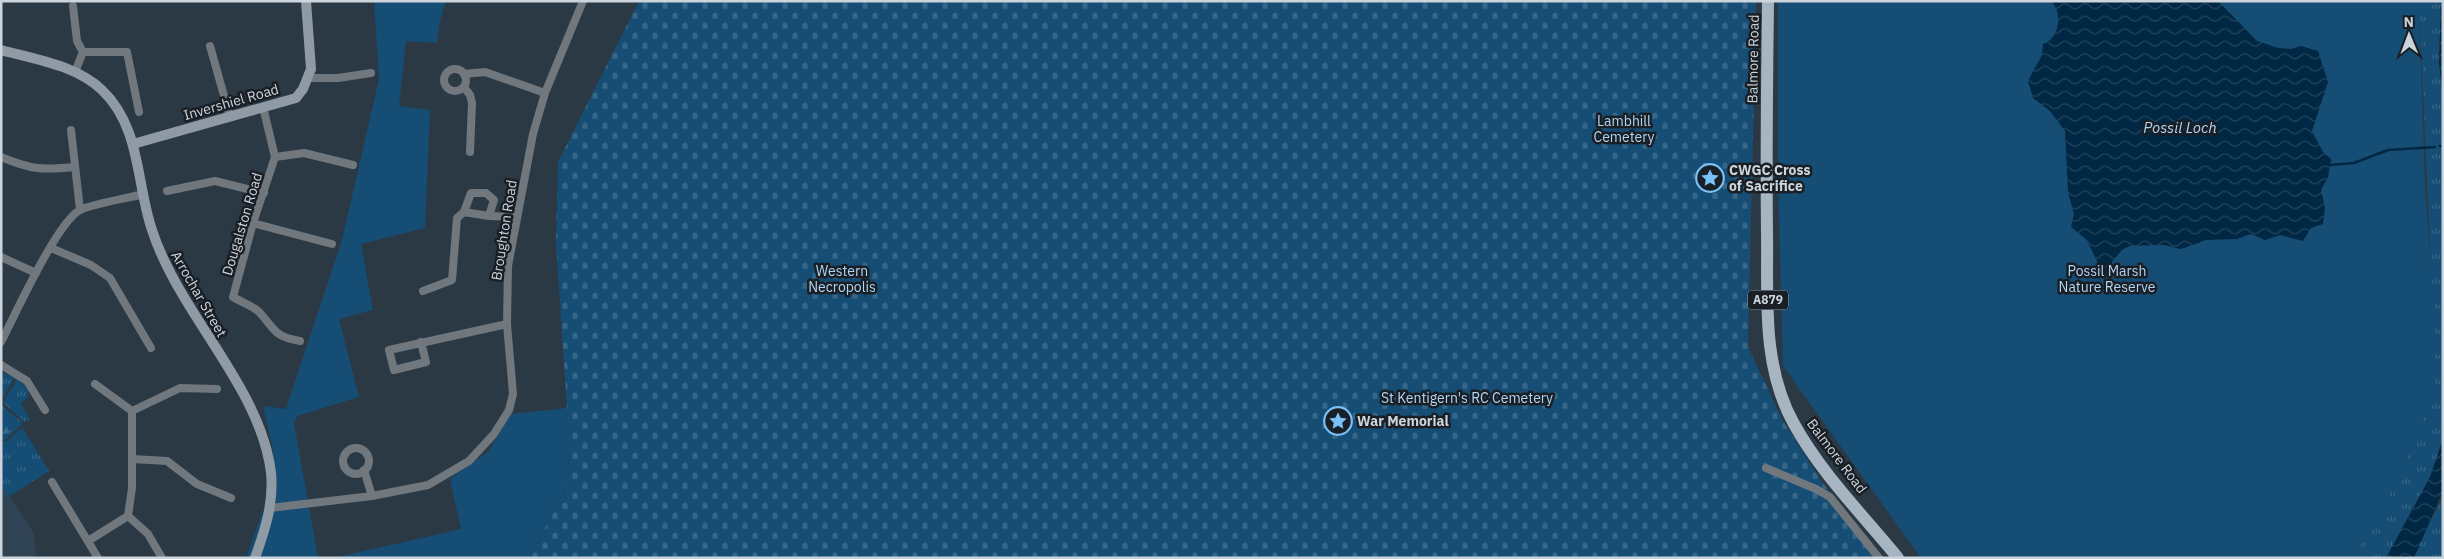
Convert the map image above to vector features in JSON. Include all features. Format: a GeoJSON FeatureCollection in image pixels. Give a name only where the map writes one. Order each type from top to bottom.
{"type":"FeatureCollection","features":[{"type":"Feature","properties":{"kind":"main road","name":"Balmore Road"},"geometry":{"type":"LineString","coordinates":[[1768,1],[1766,178],[1768,313],[1774,375],[1794,423],[1817,459],[1898,558]]}},
{"type":"Feature","properties":{"kind":"street"},"geometry":{"type":"LineString","coordinates":[[306,1],[311,69],[309,78],[338,78],[371,73]]}},
{"type":"Feature","properties":{"kind":"street","name":"Broughton Road"},"geometry":{"type":"LineString","coordinates":[[270,508],[372,496],[428,485],[469,461],[494,434],[508,410],[513,394],[506,324],[508,266],[533,134],[545,93],[583,1]]}},
{"type":"Feature","properties":{"kind":"street"},"geometry":{"type":"LineString","coordinates":[[73,6],[77,41],[83,52]]}},
{"type":"Feature","properties":{"kind":"street"},"geometry":{"type":"LineString","coordinates":[[210,46],[230,116]]}},
{"type":"Feature","properties":{"kind":"street","name":"Arrochar Street"},"geometry":{"type":"LineString","coordinates":[[1,50],[75,72],[102,89],[119,109],[133,144],[151,228],[163,264],[255,415],[271,473],[270,508],[255,558]]}},
{"type":"Feature","properties":{"kind":"street"},"geometry":{"type":"LineString","coordinates":[[75,72],[83,52]]}},
{"type":"Feature","properties":{"kind":"street"},"geometry":{"type":"LineString","coordinates":[[83,52],[127,52],[139,112]]}},
{"type":"Feature","properties":{"kind":"street"},"geometry":{"type":"LineString","coordinates":[[452,69],[458,69],[464,74],[466,82],[464,87],[458,91],[450,91],[445,86],[443,79],[445,74],[452,69]]}},
{"type":"Feature","properties":{"kind":"street"},"geometry":{"type":"LineString","coordinates":[[464,74],[485,72],[545,93]]}},
{"type":"Feature","properties":{"kind":"street","name":"Invershiel Road"},"geometry":{"type":"LineString","coordinates":[[133,144],[296,98],[309,78]]}},
{"type":"Feature","properties":{"kind":"street"},"geometry":{"type":"LineString","coordinates":[[464,87],[470,95],[472,103],[470,152]]}},
{"type":"Feature","properties":{"kind":"street","name":"Dougalston Road"},"geometry":{"type":"LineString","coordinates":[[263,107],[275,157],[253,223],[233,297],[259,312],[272,330],[286,339],[300,342]]}},
{"type":"Feature","properties":{"kind":"street"},"geometry":{"type":"LineString","coordinates":[[72,130],[80,210]]}},
{"type":"Feature","properties":{"kind":"street"},"geometry":{"type":"LineString","coordinates":[[275,157],[304,153],[353,165]]}},
{"type":"Feature","properties":{"kind":"street"},"geometry":{"type":"LineString","coordinates":[[1,157],[24,167],[42,170],[75,167]]}},
{"type":"Feature","properties":{"kind":"street"},"geometry":{"type":"LineString","coordinates":[[167,191],[215,180],[264,194]]}},
{"type":"Feature","properties":{"kind":"street"},"geometry":{"type":"LineString","coordinates":[[423,291],[452,280],[457,218],[464,212],[471,193],[486,193],[494,200],[489,216]]}},
{"type":"Feature","properties":{"kind":"street"},"geometry":{"type":"LineString","coordinates":[[1,342],[36,273],[68,221],[80,210],[144,194]]}},
{"type":"Feature","properties":{"kind":"street"},"geometry":{"type":"LineString","coordinates":[[464,212],[489,216],[517,217]]}},
{"type":"Feature","properties":{"kind":"street"},"geometry":{"type":"LineString","coordinates":[[253,223],[332,244]]}},
{"type":"Feature","properties":{"kind":"street"},"geometry":{"type":"LineString","coordinates":[[51,248],[91,265],[110,278],[151,348]]}},
{"type":"Feature","properties":{"kind":"street"},"geometry":{"type":"LineString","coordinates":[[1,257],[36,273]]}},
{"type":"Feature","properties":{"kind":"street"},"geometry":{"type":"LineString","coordinates":[[422,342],[426,362],[394,370],[390,350],[422,342],[506,324]]}},
{"type":"Feature","properties":{"kind":"street"},"geometry":{"type":"LineString","coordinates":[[1,365],[27,381],[45,410]]}},
{"type":"Feature","properties":{"kind":"street"},"geometry":{"type":"LineString","coordinates":[[95,384],[132,411]]}},
{"type":"Feature","properties":{"kind":"street"},"geometry":{"type":"LineString","coordinates":[[132,411],[180,388],[217,389]]}},
{"type":"Feature","properties":{"kind":"street"},"geometry":{"type":"LineString","coordinates":[[88,541],[128,516],[132,488],[132,411]]}},
{"type":"Feature","properties":{"kind":"street"},"geometry":{"type":"LineString","coordinates":[[132,459],[167,461],[197,484],[231,498]]}},
{"type":"Feature","properties":{"kind":"street"},"geometry":{"type":"LineString","coordinates":[[1766,468],[1816,488],[1830,497],[1879,558]]}},
{"type":"Feature","properties":{"kind":"street"},"geometry":{"type":"LineString","coordinates":[[364,470],[372,496]]}},
{"type":"Feature","properties":{"kind":"street"},"geometry":{"type":"LineString","coordinates":[[52,482],[98,558]]}},
{"type":"Feature","properties":{"kind":"street"},"geometry":{"type":"LineString","coordinates":[[128,516],[148,534],[162,558]]}},
{"type":"Feature","properties":{"kind":"shaded area"},"geometry":{"type":"Polygon","coordinates":[[[1,484],[34,533],[36,558],[1,558],[1,484]]]}},
{"type":"Feature","properties":{"kind":"green space"},"geometry":{"type":"Polygon","coordinates":[[[374,1],[446,1],[440,21],[437,43],[406,41],[399,106],[430,110],[425,228],[361,244],[373,310],[339,319],[359,397],[297,416],[294,423],[318,558],[246,558],[261,516],[273,494],[273,450],[263,406],[286,409],[342,240],[379,79],[374,1]]]}},
{"type":"Feature","properties":{"kind":"green space"},"geometry":{"type":"Polygon","coordinates":[[[639,1],[1756,1],[1748,347],[1783,421],[1822,482],[1884,558],[529,558],[569,483],[567,408],[556,243],[558,162],[639,1]]]}},
{"type":"Feature","properties":{"kind":"green space","name":"Possil Marsh Nature Reserve"},"geometry":{"type":"Polygon","coordinates":[[[1778,1],[2419,1],[2425,186],[2435,325],[2434,387],[2421,428],[2373,529],[2350,558],[1921,558],[1783,366],[1778,179],[1778,1]]]}},
{"type":"Feature","properties":{"kind":"green space"},"geometry":{"type":"Polygon","coordinates":[[[2218,1],[2441,1],[2439,62],[2443,100],[2443,439],[2430,477],[2386,558],[2347,558],[2431,275],[2420,17],[2365,28],[2218,1]]]}},
{"type":"Feature","properties":{"kind":"green space"},"geometry":{"type":"Polygon","coordinates":[[[1,372],[14,378],[1,401],[1,372]]]}},
{"type":"Feature","properties":{"kind":"green space"},"geometry":{"type":"Polygon","coordinates":[[[17,379],[29,390],[28,397],[21,403],[30,420],[25,422],[3,403],[17,379]]]}},
{"type":"Feature","properties":{"kind":"green space"},"geometry":{"type":"Polygon","coordinates":[[[2,406],[11,413],[11,426],[5,440],[1,440],[2,406]]]}},
{"type":"Feature","properties":{"kind":"green space"},"geometry":{"type":"Polygon","coordinates":[[[567,408],[569,483],[529,558],[333,558],[461,529],[450,479],[489,451],[511,414],[567,408]]]}},
{"type":"Feature","properties":{"kind":"green space"},"geometry":{"type":"Polygon","coordinates":[[[11,413],[23,423],[5,440],[11,426],[11,413]]]}},
{"type":"Feature","properties":{"kind":"green space"},"geometry":{"type":"Polygon","coordinates":[[[20,429],[23,429],[49,471],[8,497],[1,486],[1,441],[7,441],[20,429]]]}},
{"type":"Feature","properties":{"kind":"green space"},"geometry":{"type":"Polygon","coordinates":[[[2443,498],[2443,558],[2410,558],[2443,498]]]}},
{"type":"Feature","properties":{"kind":"water","name":"Possil Loch"},"geometry":{"type":"Polygon","coordinates":[[[2051,1],[2218,1],[2257,41],[2279,48],[2291,49],[2301,46],[2318,51],[2328,82],[2312,131],[2323,152],[2331,159],[2328,177],[2321,190],[2325,208],[2323,224],[2311,228],[2303,241],[2280,235],[2265,240],[2251,234],[2237,239],[2207,240],[2181,249],[2164,245],[2129,246],[2122,250],[2109,265],[2106,274],[2103,274],[2087,240],[2071,227],[2074,214],[2068,192],[2065,131],[2050,111],[2033,98],[2028,81],[2042,55],[2043,44],[2053,36],[2058,25],[2057,12],[2051,1]]]}},
{"type":"Feature","properties":{"kind":"water"},"geometry":{"type":"Polygon","coordinates":[[[2441,1],[2443,1],[2443,100],[2439,62],[2441,1]]]}},
{"type":"Feature","properties":{"kind":"water"},"geometry":{"type":"Polygon","coordinates":[[[2443,439],[2443,491],[2414,558],[2386,558],[2430,477],[2443,439]]]}},
{"type":"Feature","properties":{"kind":"waterway"},"geometry":{"type":"LineString","coordinates":[[2330,165],[2354,163],[2388,150],[2435,147]]}},
{"type":"Feature","properties":{"kind":"place","name":"CWGC Cross of Sacrifice"},"geometry":{"type":"Point","coordinates":[1710,178]}},
{"type":"Feature","properties":{"kind":"place","name":"War Memorial"},"geometry":{"type":"Point","coordinates":[1338,421]}},
{"type":"Feature","properties":{"kind":"park label","name":"Lambhill Cemetery"},"geometry":{"type":"Point","coordinates":[1624,130]}},
{"type":"Feature","properties":{"kind":"park label","name":"Western Necropolis"},"geometry":{"type":"Point","coordinates":[842,280]}},
{"type":"Feature","properties":{"kind":"park label","name":"St Kentigern's RC Cemetery"},"geometry":{"type":"Point","coordinates":[1467,398]}}]}
